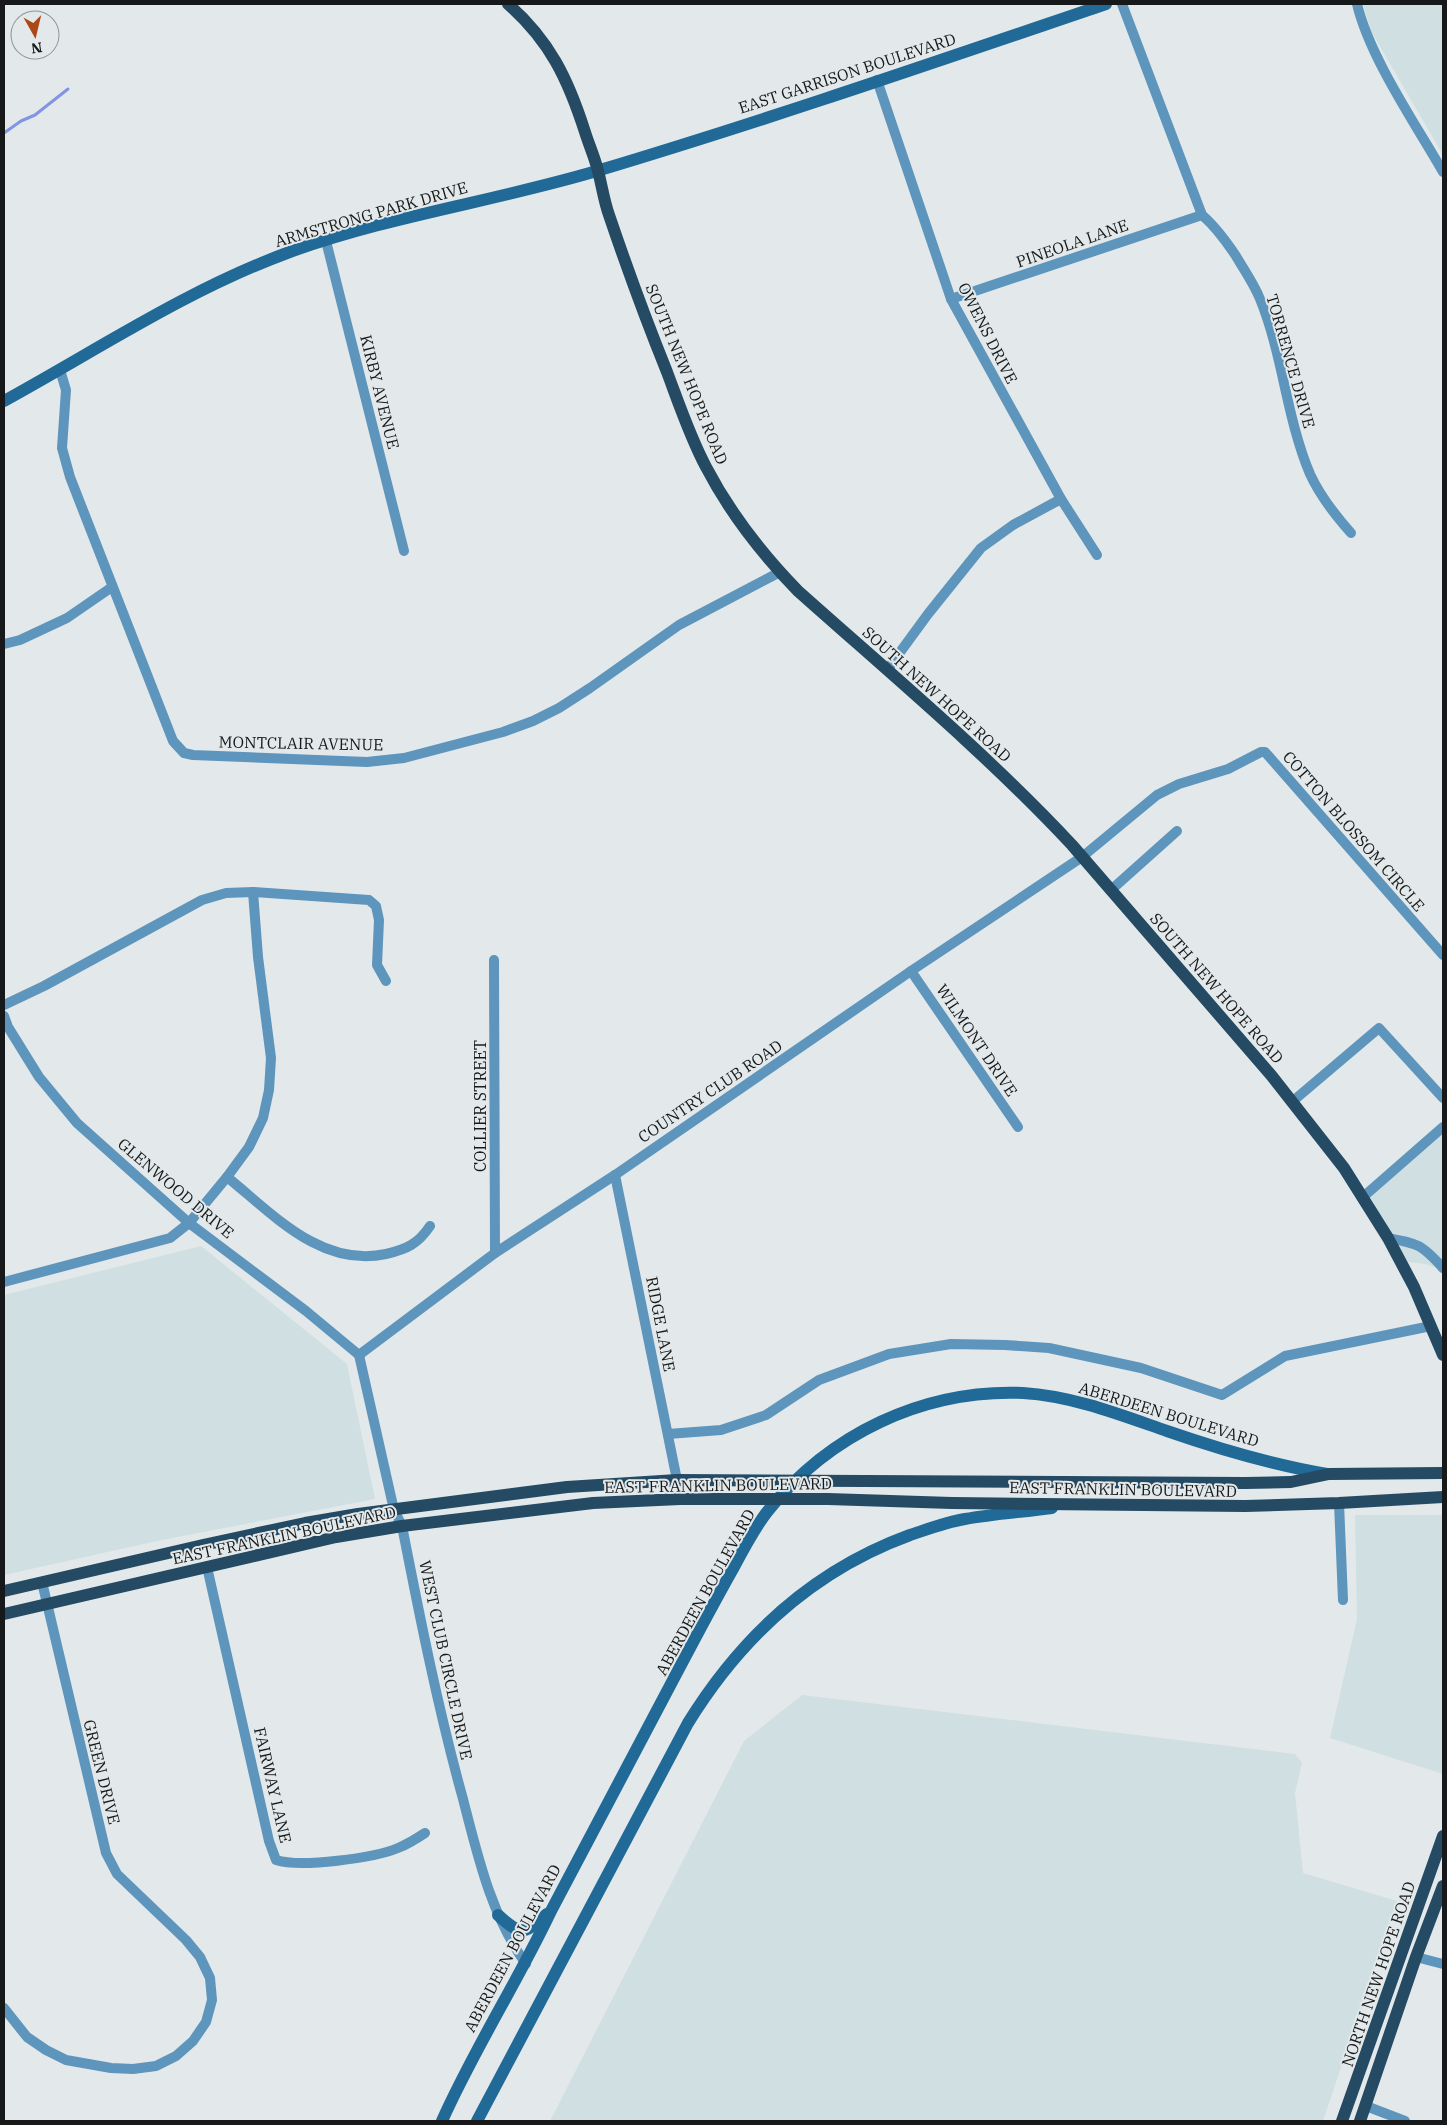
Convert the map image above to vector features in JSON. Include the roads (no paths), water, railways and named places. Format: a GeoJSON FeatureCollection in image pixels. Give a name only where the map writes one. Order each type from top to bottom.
{"type":"FeatureCollection","features":[{"type":"Feature","properties":{"kind":"main road","name":"SOUTH NEW HOPE ROAD"},"geometry":{"type":"LineString","coordinates":[[508,4],[538,34],[556,59],[569,86],[598,170],[602,193],[626,265],[662,360],[705,465],[744,528],[780,572],[1000,772],[1082,857],[1292,1101],[1344,1168],[1388,1238],[1414,1287],[1443,1355]]}},
{"type":"Feature","properties":{"kind":"main road","name":"EAST GARRISON BOULEVARD"},"geometry":{"type":"LineString","coordinates":[[598,170],[1106,4]]}},
{"type":"Feature","properties":{"kind":"main road","name":"ARMSTRONG PARK DRIVE"},"geometry":{"type":"LineString","coordinates":[[4,401],[212,286],[287,253],[430,212],[598,170]]}},
{"type":"Feature","properties":{"kind":"main road","name":"ABERDEEN BOULEVARD"},"geometry":{"type":"LineString","coordinates":[[442,2121],[478,2046],[526,1964],[551,1911],[720,1591],[768,1512],[831,1449],[887,1418],[910,1409],[961,1396],[1024,1393],[1095,1406],[1218,1448],[1305,1470],[1329,1474]]}},
{"type":"Feature","properties":{"kind":"main road","name":"EAST FRANKLIN BOULEVARD"},"geometry":{"type":"LineString","coordinates":[[4,1591],[290,1526],[358,1514],[566,1487],[677,1480],[1245,1483],[1291,1482],[1329,1474],[1439,1472]]}},
{"type":"Feature","properties":{"kind":"main road","name":"EAST FRANKLIN BOULEVARD"},"geometry":{"type":"LineString","coordinates":[[4,1614],[328,1539],[402,1526],[593,1503],[680,1499],[828,1499],[952,1503],[1245,1506],[1443,1497]]}},
{"type":"Feature","properties":{"kind":"main road"},"geometry":{"type":"LineString","coordinates":[[477,2121],[688,1723],[717,1678],[766,1623],[794,1599],[838,1570],[895,1541],[932,1527],[964,1519],[1085,1504]]}},
{"type":"Feature","properties":{"kind":"main road","name":"NORTH NEW HOPE ROAD"},"geometry":{"type":"LineString","coordinates":[[1342,2121],[1443,1836]]}},
{"type":"Feature","properties":{"kind":"main road","name":"NORTH NEW HOPE ROAD"},"geometry":{"type":"LineString","coordinates":[[1360,2121],[1443,1886]]}},
{"type":"Feature","properties":{"kind":"main road"},"geometry":{"type":"LineString","coordinates":[[498,1915],[512,1928],[526,1930],[531,1929],[551,1911]]}},
{"type":"Feature","properties":{"kind":"street","name":"TORRENCE DRIVE"},"geometry":{"type":"LineString","coordinates":[[1122,4],[1202,215],[1212,223],[1230,247],[1251,280],[1260,299],[1272,338],[1293,424],[1311,475],[1330,508],[1351,533]]}},
{"type":"Feature","properties":{"kind":"street"},"geometry":{"type":"LineString","coordinates":[[1357,4],[1364,27],[1381,63],[1443,172]]}},
{"type":"Feature","properties":{"kind":"street","name":"OWENS DRIVE"},"geometry":{"type":"LineString","coordinates":[[877,80],[951,299],[1061,499],[1097,554]]}},
{"type":"Feature","properties":{"kind":"street","name":"PINEOLA LANE"},"geometry":{"type":"LineString","coordinates":[[951,299],[1202,215]]}},
{"type":"Feature","properties":{"kind":"street","name":"KIRBY AVENUE"},"geometry":{"type":"LineString","coordinates":[[326,241],[404,551]]}},
{"type":"Feature","properties":{"kind":"street","name":"MONTCLAIR AVENUE"},"geometry":{"type":"LineString","coordinates":[[60,370],[66,390],[62,448],[70,477],[167,729],[177,748],[193,755],[367,762],[404,758],[503,732],[533,721],[559,708],[679,625],[780,572]]}},
{"type":"Feature","properties":{"kind":"street"},"geometry":{"type":"LineString","coordinates":[[887,670],[928,614],[981,548],[1013,525],[1061,499]]}},
{"type":"Feature","properties":{"kind":"street"},"geometry":{"type":"LineString","coordinates":[[4,644],[20,640],[68,618],[112,587]]}},
{"type":"Feature","properties":{"kind":"street","name":"COTTON BLOSSOM CIRCLE"},"geometry":{"type":"LineString","coordinates":[[1082,857],[1142,806],[1167,788],[1228,769],[1265,752],[1443,955]]}},
{"type":"Feature","properties":{"kind":"street"},"geometry":{"type":"LineString","coordinates":[[1111,890],[1177,831]]}},
{"type":"Feature","properties":{"kind":"street","name":"COUNTRY CLUB ROAD"},"geometry":{"type":"LineString","coordinates":[[359,1355],[495,1253],[615,1174],[911,971],[1082,857]]}},
{"type":"Feature","properties":{"kind":"street"},"geometry":{"type":"LineString","coordinates":[[4,1282],[170,1238],[189,1223],[249,1147],[263,1118],[269,1090],[271,1058],[258,957],[253,892]]}},
{"type":"Feature","properties":{"kind":"street"},"geometry":{"type":"LineString","coordinates":[[4,1005],[44,986],[202,900],[226,893],[253,892],[369,900],[376,906],[378,920],[377,965],[386,981]]}},
{"type":"Feature","properties":{"kind":"street","name":"COLLIER STREET"},"geometry":{"type":"LineString","coordinates":[[494,960],[495,1253]]}},
{"type":"Feature","properties":{"kind":"street","name":"WILMONT DRIVE"},"geometry":{"type":"LineString","coordinates":[[911,971],[1018,1127]]}},
{"type":"Feature","properties":{"kind":"street","name":"GLENWOOD DRIVE"},"geometry":{"type":"LineString","coordinates":[[4,1016],[8,1027],[39,1077],[77,1123],[189,1223],[306,1311],[359,1355]]}},
{"type":"Feature","properties":{"kind":"street"},"geometry":{"type":"LineString","coordinates":[[1292,1101],[1379,1028],[1443,1098]]}},
{"type":"Feature","properties":{"kind":"street"},"geometry":{"type":"LineString","coordinates":[[1363,1197],[1443,1127]]}},
{"type":"Feature","properties":{"kind":"street","name":"RIDGE LANE"},"geometry":{"type":"LineString","coordinates":[[615,1174],[677,1480]]}},
{"type":"Feature","properties":{"kind":"street"},"geometry":{"type":"LineString","coordinates":[[227,1177],[297,1233],[320,1248],[344,1255],[371,1257],[401,1250],[421,1239],[430,1226]]}},
{"type":"Feature","properties":{"kind":"street"},"geometry":{"type":"LineString","coordinates":[[1388,1238],[1413,1243],[1425,1248],[1443,1268]]}},
{"type":"Feature","properties":{"kind":"street"},"geometry":{"type":"LineString","coordinates":[[668,1434],[721,1430],[766,1415],[819,1380],[889,1354],[951,1344],[1005,1344],[1049,1348],[1141,1368],[1222,1395],[1285,1356],[1431,1326]]}},
{"type":"Feature","properties":{"kind":"street","name":"WEST CLUB CIRCLE DRIVE"},"geometry":{"type":"LineString","coordinates":[[359,1355],[394,1510],[402,1526],[428,1658],[447,1740],[478,1857],[498,1915],[510,1941],[526,1964]]}},
{"type":"Feature","properties":{"kind":"street"},"geometry":{"type":"LineString","coordinates":[[1339,1503],[1343,1600]]}},
{"type":"Feature","properties":{"kind":"street","name":"FAIRWAY LANE"},"geometry":{"type":"LineString","coordinates":[[207,1567],[269,1842],[276,1860],[285,1863],[302,1863],[378,1855],[398,1848],[425,1833]]}},
{"type":"Feature","properties":{"kind":"street","name":"GREEN DRIVE"},"geometry":{"type":"LineString","coordinates":[[4,2008],[27,2037],[46,2050],[66,2060],[88,2065],[133,2069],[156,2066],[176,2056],[194,2041],[206,2022],[212,2000],[210,1978],[200,1957],[186,1940],[117,1874],[106,1853],[42,1582]]}},
{"type":"Feature","properties":{"kind":"street"},"geometry":{"type":"LineString","coordinates":[[1416,1958],[1443,1964]]}},
{"type":"Feature","properties":{"kind":"street"},"geometry":{"type":"LineString","coordinates":[[1366,2106],[1405,2121]]}},
{"type":"Feature","properties":{"kind":"waterway"},"geometry":{"type":"LineString","coordinates":[[4,133],[21,121],[35,115],[68,89]]}}]}
